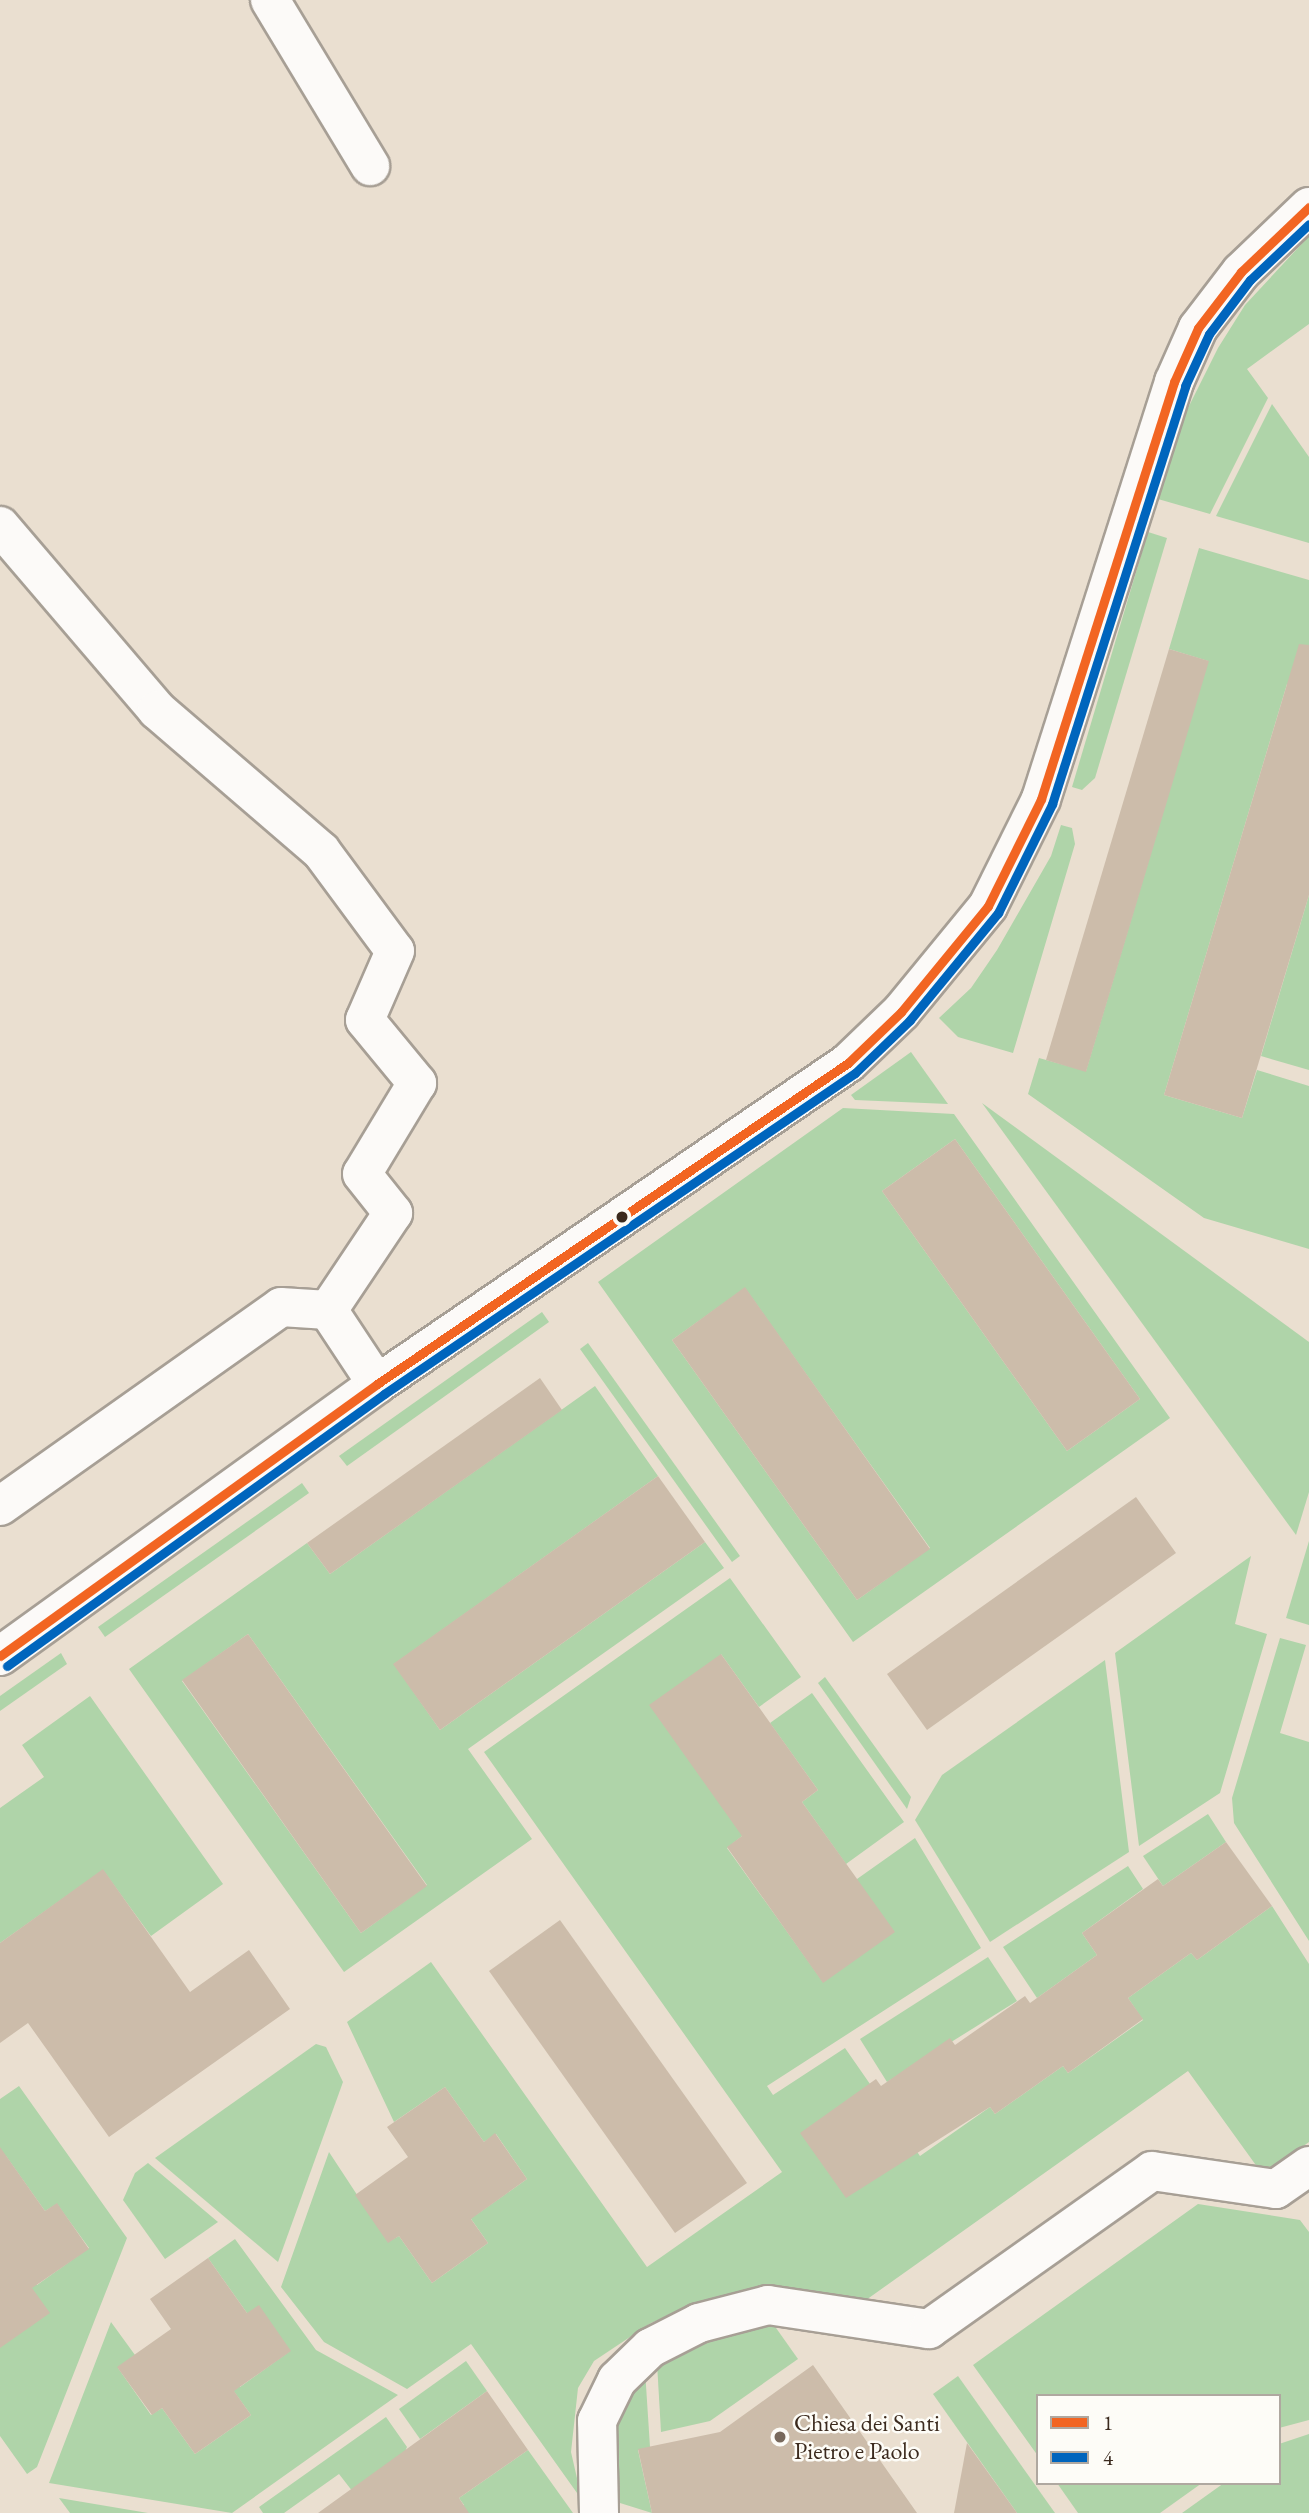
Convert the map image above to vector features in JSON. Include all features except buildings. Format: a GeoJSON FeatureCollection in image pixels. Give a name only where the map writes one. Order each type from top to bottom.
{"type":"FeatureCollection","features":[{"type":"Feature","properties":{"kind":"street"},"geometry":{"type":"LineString","coordinates":[[270,0],[370,166]]}},
{"type":"Feature","properties":{"kind":"street"},"geometry":{"type":"LineString","coordinates":[[0,1656],[377,1384],[848,1063],[917,994],[988,906],[1041,799],[1193,339],[1241,272],[1309,207]]}},
{"type":"Feature","properties":{"kind":"street"},"geometry":{"type":"LineString","coordinates":[[0,526],[157,710],[321,851],[395,951],[365,1020],[417,1083],[362,1174],[393,1213],[328,1310]]}},
{"type":"Feature","properties":{"kind":"street"},"geometry":{"type":"LineString","coordinates":[[0,1506],[281,1307],[328,1310]]}},
{"type":"Feature","properties":{"kind":"street"},"geometry":{"type":"LineString","coordinates":[[328,1310],[377,1384]]}},
{"type":"Feature","properties":{"kind":"street"},"geometry":{"type":"LineString","coordinates":[[598,2513],[597,2421],[617,2380],[650,2348],[699,2323],[768,2305],[929,2329],[1152,2171],[1276,2189],[1309,2166]]}},
{"type":"Feature","properties":{"kind":"green space"},"geometry":{"type":"Polygon","coordinates":[[[1309,236],[1309,324],[1247,369],[1268,398],[1210,514],[1158,499],[1182,420],[1218,348],[1245,305],[1309,236]]]}},
{"type":"Feature","properties":{"kind":"green space"},"geometry":{"type":"Polygon","coordinates":[[[1272,404],[1309,457],[1309,543],[1216,516],[1272,404]]]}},
{"type":"Feature","properties":{"kind":"green space"},"geometry":{"type":"Polygon","coordinates":[[[1148,532],[1167,538],[1095,778],[1082,790],[1072,787],[1148,532]]]}},
{"type":"Feature","properties":{"kind":"green space"},"geometry":{"type":"Polygon","coordinates":[[[1199,548],[1309,580],[1309,690],[1287,684],[1164,1095],[1242,1118],[1257,1070],[1309,1086],[1309,1249],[1204,1218],[1028,1094],[1039,1058],[1086,1071],[1208,661],[1169,649],[1199,548]]]}},
{"type":"Feature","properties":{"kind":"green space"},"geometry":{"type":"Polygon","coordinates":[[[1061,825],[1072,828],[1075,844],[1013,1053],[958,1037],[939,1018],[971,988],[997,950],[1051,856],[1061,825]]]}},
{"type":"Feature","properties":{"kind":"green space"},"geometry":{"type":"Polygon","coordinates":[[[1309,895],[1309,1070],[1261,1056],[1309,895]]]}},
{"type":"Feature","properties":{"kind":"green space"},"geometry":{"type":"Polygon","coordinates":[[[911,1052],[948,1104],[855,1100],[851,1095],[911,1052]]]}},
{"type":"Feature","properties":{"kind":"green space"},"geometry":{"type":"Polygon","coordinates":[[[982,1103],[1309,1342],[1309,1492],[1296,1535],[982,1103]]]}},
{"type":"Feature","properties":{"kind":"green space"},"geometry":{"type":"Polygon","coordinates":[[[843,1108],[954,1114],[1170,1418],[853,1642],[598,1282],[843,1108]],[[955,1139],[882,1191],[1067,1451],[1140,1399],[955,1139]],[[745,1288],[672,1340],[857,1600],[930,1548],[745,1288]]]}},
{"type":"Feature","properties":{"kind":"green space"},"geometry":{"type":"Polygon","coordinates":[[[542,1312],[549,1322],[347,1466],[339,1456],[542,1312]]]}},
{"type":"Feature","properties":{"kind":"green space"},"geometry":{"type":"Polygon","coordinates":[[[588,1343],[740,1556],[732,1562],[580,1349],[588,1343]]]}},
{"type":"Feature","properties":{"kind":"green space"},"geometry":{"type":"Polygon","coordinates":[[[595,1386],[658,1476],[394,1664],[440,1730],[705,1542],[724,1568],[468,1749],[532,1839],[344,1972],[129,1669],[307,1543],[330,1574],[595,1386]],[[248,1634],[182,1681],[361,1933],[427,1885],[248,1634]]]}},
{"type":"Feature","properties":{"kind":"green space"},"geometry":{"type":"Polygon","coordinates":[[[302,1483],[309,1493],[105,1637],[98,1627],[302,1483]]]}},
{"type":"Feature","properties":{"kind":"green space"},"geometry":{"type":"Polygon","coordinates":[[[1309,1541],[1309,1625],[1286,1618],[1309,1541]]]}},
{"type":"Feature","properties":{"kind":"green space"},"geometry":{"type":"Polygon","coordinates":[[[1251,1556],[1235,1624],[1267,1634],[1220,1793],[1139,1846],[1115,1653],[1251,1556]]]}},
{"type":"Feature","properties":{"kind":"green space"},"geometry":{"type":"Polygon","coordinates":[[[730,1578],[801,1677],[759,1707],[721,1654],[742,1836],[727,1848],[823,1982],[857,1879],[915,1838],[981,1948],[767,2086],[773,2095],[845,2048],[920,2156],[990,2107],[995,2114],[1063,2066],[1068,2073],[1143,2020],[1128,1998],[1191,1953],[1197,1960],[1272,1906],[1309,1964],[1309,2142],[1263,2175],[1188,2071],[866,2300],[807,2292],[692,2306],[651,2323],[594,2361],[578,2388],[571,2452],[582,2500],[471,2344],[407,2389],[324,2342],[281,2287],[329,2152],[388,2242],[399,2236],[432,2283],[488,2243],[455,2196],[476,2215],[527,2179],[496,2134],[484,2142],[445,2087],[394,2122],[347,2022],[431,1962],[647,2267],[782,2172],[484,1752],[730,1578]]]}},
{"type":"Feature","properties":{"kind":"green space"},"geometry":{"type":"Polygon","coordinates":[[[1280,1638],[1306,1645],[1280,1733],[1309,1742],[1309,1941],[1234,1823],[1232,1798],[1280,1638]]]}},
{"type":"Feature","properties":{"kind":"green space"},"geometry":{"type":"Polygon","coordinates":[[[61,1653],[67,1664],[0,1711],[0,1696],[61,1653]]]}},
{"type":"Feature","properties":{"kind":"green space"},"geometry":{"type":"Polygon","coordinates":[[[1105,1660],[1129,1852],[990,1942],[915,1820],[942,1775],[1105,1660]]]}},
{"type":"Feature","properties":{"kind":"green space"},"geometry":{"type":"Polygon","coordinates":[[[825,1677],[911,1797],[907,1809],[818,1683],[825,1677]]]}},
{"type":"Feature","properties":{"kind":"green space"},"geometry":{"type":"Polygon","coordinates":[[[812,1693],[904,1822],[846,1864],[802,1802],[818,1790],[770,1723],[812,1693]]]}},
{"type":"Feature","properties":{"kind":"green space"},"geometry":{"type":"Polygon","coordinates":[[[90,1696],[223,1884],[151,1936],[103,1870],[0,1943],[0,1808],[44,1777],[22,1745],[90,1696]]]}},
{"type":"Feature","properties":{"kind":"green space"},"geometry":{"type":"Polygon","coordinates":[[[1208,1814],[1226,1842],[1163,1886],[1143,1856],[1208,1814]]]}},
{"type":"Feature","properties":{"kind":"green space"},"geometry":{"type":"Polygon","coordinates":[[[1128,1866],[1143,1889],[1082,1933],[1097,1955],[1037,1998],[1003,1947],[1128,1866]]]}},
{"type":"Feature","properties":{"kind":"green space"},"geometry":{"type":"Polygon","coordinates":[[[988,1957],[1017,2001],[887,2082],[860,2039],[988,1957]]]}},
{"type":"Feature","properties":{"kind":"green space"},"geometry":{"type":"Polygon","coordinates":[[[316,2044],[326,2047],[343,2082],[278,2262],[155,2158],[316,2044]]]}},
{"type":"Feature","properties":{"kind":"green space"},"geometry":{"type":"Polygon","coordinates":[[[19,2086],[127,2238],[37,2467],[27,2474],[0,2436],[0,2348],[16,2266],[37,2285],[89,2248],[57,2204],[45,2211],[6,2156],[0,2160],[0,2099],[19,2086]]]}},
{"type":"Feature","properties":{"kind":"green space"},"geometry":{"type":"Polygon","coordinates":[[[148,2163],[218,2222],[165,2259],[123,2200],[135,2173],[148,2163]]]}},
{"type":"Feature","properties":{"kind":"green space"},"geometry":{"type":"Polygon","coordinates":[[[1198,2204],[1300,2220],[1309,2232],[1309,2420],[1281,2427],[1281,2394],[1036,2394],[1036,2453],[973,2365],[1198,2204]]]}},
{"type":"Feature","properties":{"kind":"green space"},"geometry":{"type":"Polygon","coordinates":[[[235,2239],[316,2350],[398,2395],[232,2513],[49,2483],[111,2322],[135,2355],[118,2368],[151,2415],[162,2408],[195,2454],[251,2415],[217,2368],[223,2364],[240,2387],[290,2351],[247,2313],[208,2258],[235,2239]]]}},
{"type":"Feature","properties":{"kind":"green space"},"geometry":{"type":"Polygon","coordinates":[[[769,2318],[798,2359],[710,2421],[661,2432],[657,2363],[769,2318]]]}},
{"type":"Feature","properties":{"kind":"green space"},"geometry":{"type":"Polygon","coordinates":[[[466,2361],[487,2391],[420,2439],[399,2409],[466,2361]]]}},
{"type":"Feature","properties":{"kind":"green space"},"geometry":{"type":"Polygon","coordinates":[[[645,2370],[650,2447],[638,2450],[652,2513],[620,2503],[613,2478],[611,2425],[645,2370]]]}},
{"type":"Feature","properties":{"kind":"green space"},"geometry":{"type":"Polygon","coordinates":[[[958,2376],[1055,2513],[1017,2513],[933,2394],[958,2376]]]}},
{"type":"Feature","properties":{"kind":"green space"},"geometry":{"type":"Polygon","coordinates":[[[386,2417],[407,2447],[403,2456],[353,2492],[339,2474],[284,2513],[263,2513],[259,2507],[386,2417]]]}},
{"type":"Feature","properties":{"kind":"green space"},"geometry":{"type":"Polygon","coordinates":[[[1309,2434],[1309,2513],[1182,2513],[1221,2485],[1281,2485],[1281,2443],[1309,2434]]]}},
{"type":"Feature","properties":{"kind":"green space"},"geometry":{"type":"Polygon","coordinates":[[[528,2450],[573,2513],[453,2513],[464,2505],[459,2498],[528,2450]]]}},
{"type":"Feature","properties":{"kind":"green space"},"geometry":{"type":"Polygon","coordinates":[[[1058,2485],[1199,2485],[1160,2513],[1078,2513],[1058,2485]]]}},
{"type":"Feature","properties":{"kind":"green space"},"geometry":{"type":"Polygon","coordinates":[[[59,2498],[148,2513],[70,2513],[59,2498]]]}},
{"type":"Feature","properties":{"kind":"transit line","name":"1"},"geometry":{"type":"LineString","coordinates":[[0,1656],[377,1384],[848,1063],[901,1012],[988,906],[1041,799],[1174,382],[1198,328],[1241,272],[1309,207]]}},
{"type":"Feature","properties":{"kind":"transit line","name":"4"},"geometry":{"type":"LineString","coordinates":[[7,1666],[384,1394],[855,1073],[910,1020],[998,913],[1052,804],[1185,386],[1209,334],[1250,280],[1309,224]]}},
{"type":"Feature","properties":{"kind":"place","name":"Chiesa dei Santi Pietro e Paolo"},"geometry":{"type":"Point","coordinates":[780,2437]}}]}
